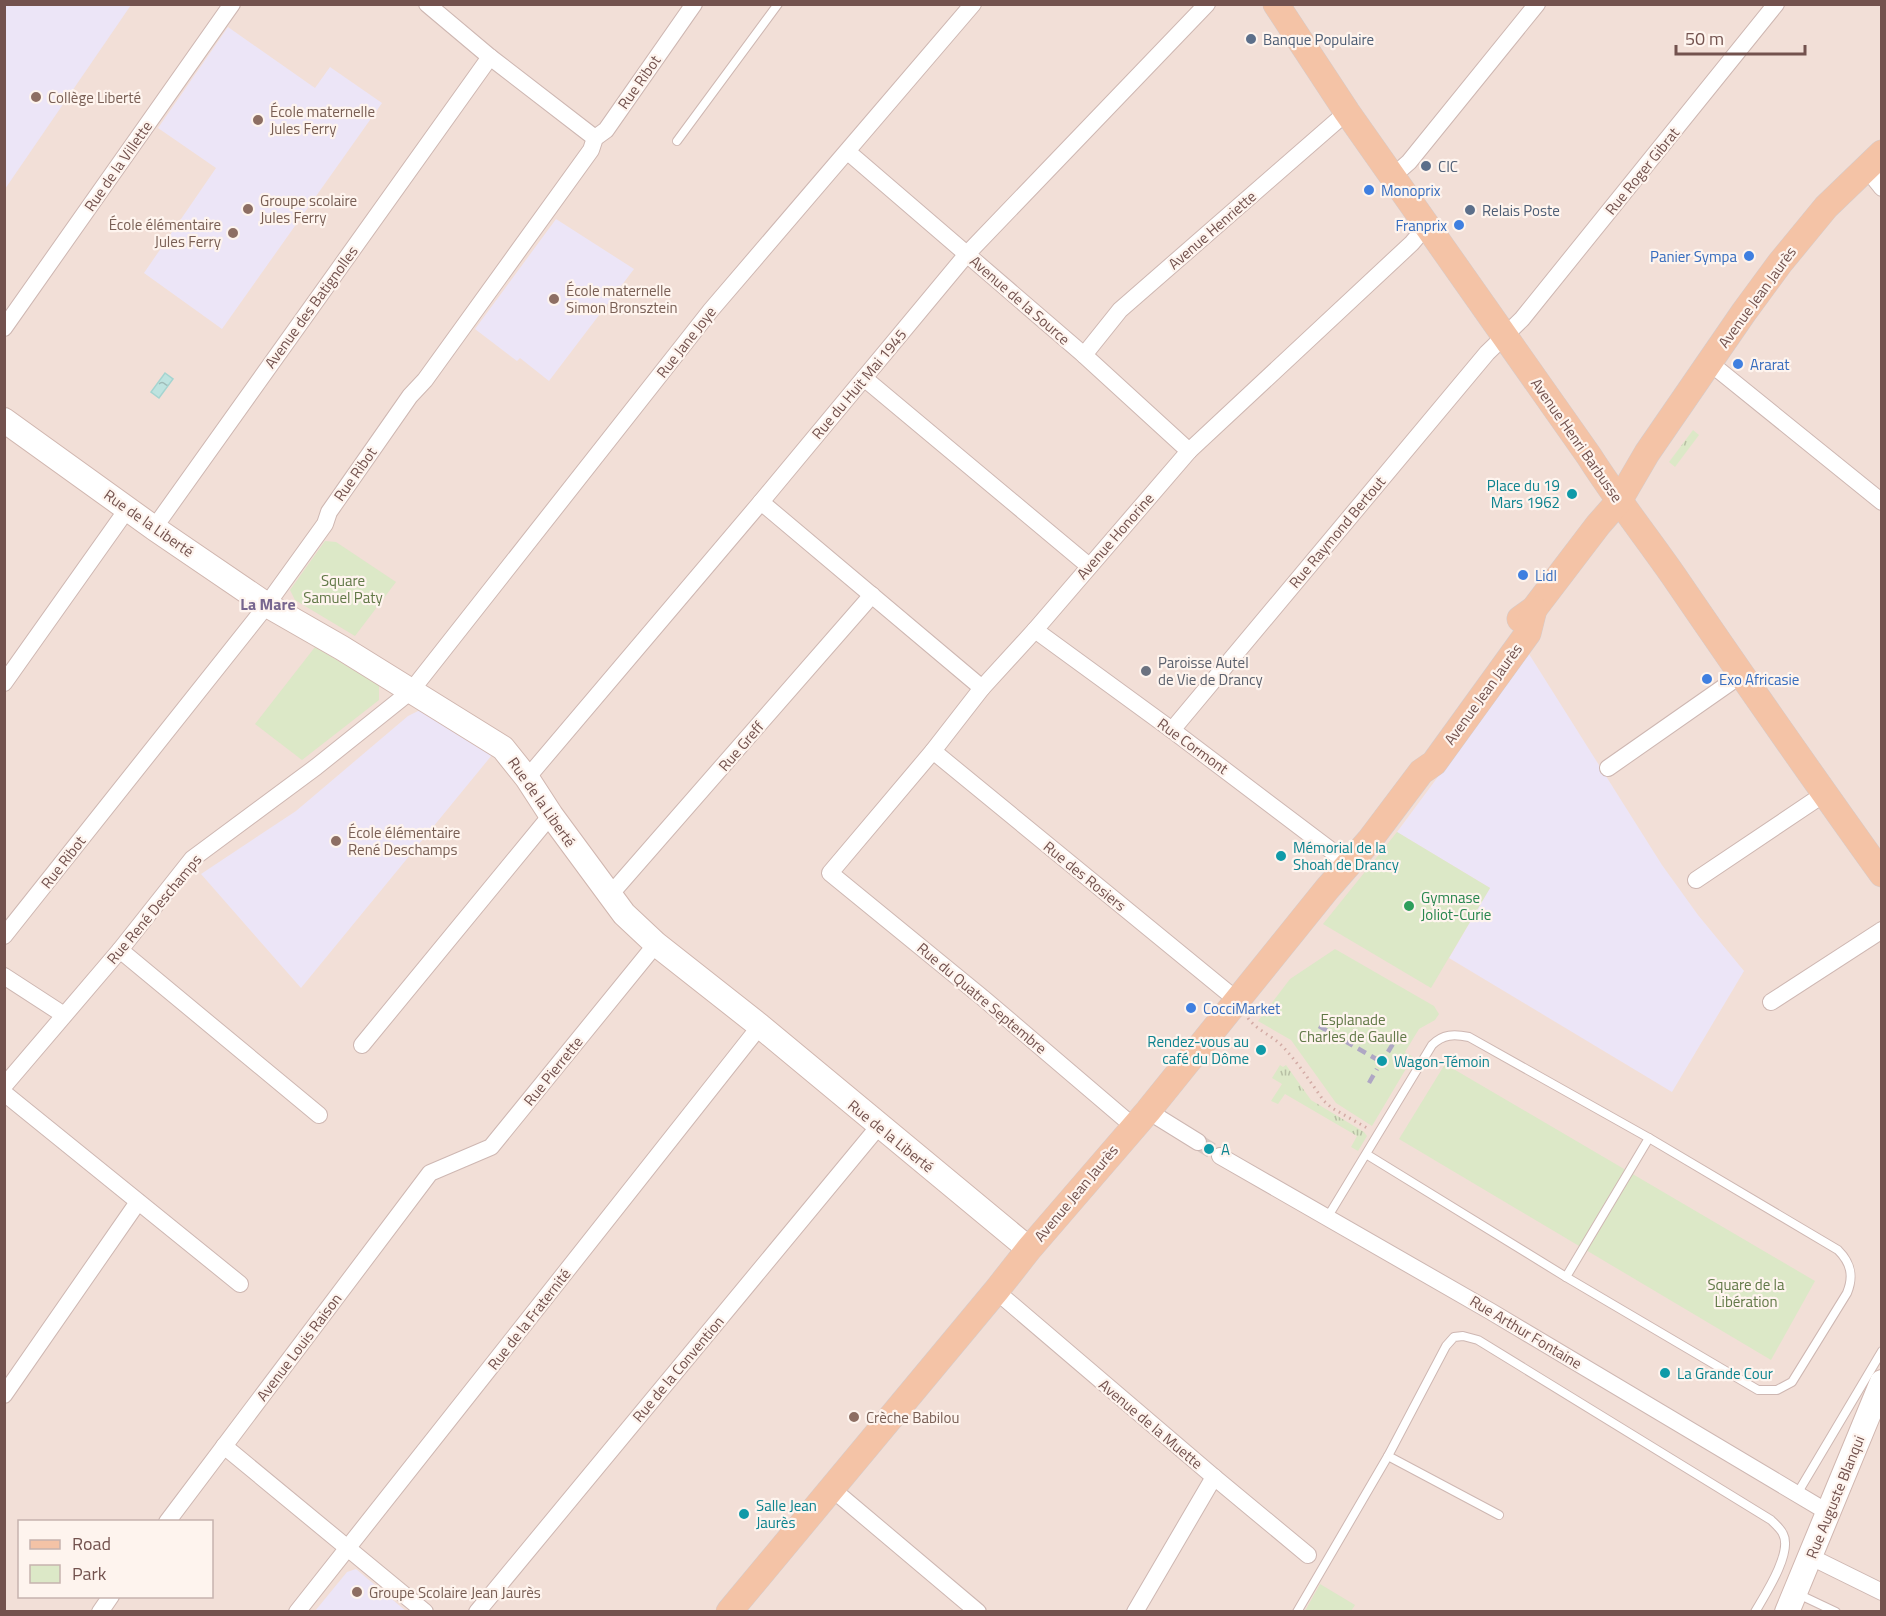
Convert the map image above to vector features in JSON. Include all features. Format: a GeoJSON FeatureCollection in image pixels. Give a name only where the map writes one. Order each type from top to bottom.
{"type":"FeatureCollection","features":[{"type":"Feature","properties":{"kind":"main road","name":"Avenue Henri Barbusse"},"geometry":{"type":"LineString","coordinates":[[1276,4],[1347,112],[1881,874]]}},
{"type":"Feature","properties":{"kind":"main road","name":"Avenue Jean Jaurès"},"geometry":{"type":"LineString","coordinates":[[729,1611],[1369,841],[1421,772],[1428,753],[1517,621],[1534,609],[1619,501],[1647,453],[1780,263],[1826,207],[1874,160]]}},
{"type":"Feature","properties":{"kind":"street","name":"Rue de la Villette"},"geometry":{"type":"LineString","coordinates":[[4,328],[232,4]]}},
{"type":"Feature","properties":{"kind":"street"},"geometry":{"type":"LineString","coordinates":[[427,4],[490,57],[595,138]]}},
{"type":"Feature","properties":{"kind":"street","name":"Rue Ribot"},"geometry":{"type":"LineString","coordinates":[[4,936],[267,605],[325,524],[329,512],[410,396],[425,380],[591,150],[595,138],[606,130],[694,4]]}},
{"type":"Feature","properties":{"kind":"street","name":"Rue Jane Joye"},"geometry":{"type":"LineString","coordinates":[[411,691],[711,310],[973,4]]}},
{"type":"Feature","properties":{"kind":"street","name":"Rue du Huit Mai 1945"},"geometry":{"type":"LineString","coordinates":[[527,778],[967,254],[1207,4]]}},
{"type":"Feature","properties":{"kind":"street"},"geometry":{"type":"LineString","coordinates":[[1393,176],[1409,162],[1537,4]]}},
{"type":"Feature","properties":{"kind":"street","name":"Rue Roger Gibrat"},"geometry":{"type":"LineString","coordinates":[[1504,336],[1522,320],[1776,4]]}},
{"type":"Feature","properties":{"kind":"street","name":"Avenue des Batignolles"},"geometry":{"type":"LineString","coordinates":[[154,528],[490,57]]}},
{"type":"Feature","properties":{"kind":"street","name":"Avenue Henriette"},"geometry":{"type":"LineString","coordinates":[[1084,355],[1120,310],[1347,112]]}},
{"type":"Feature","properties":{"kind":"street","name":"Avenue de la Source"},"geometry":{"type":"LineString","coordinates":[[848,152],[1084,355],[1189,451]]}},
{"type":"Feature","properties":{"kind":"street"},"geometry":{"type":"LineString","coordinates":[[1874,160],[1881,188]]}},
{"type":"Feature","properties":{"kind":"street","name":"Avenue Honorine"},"geometry":{"type":"LineString","coordinates":[[830,873],[933,751],[982,688],[1189,451],[1403,251],[1427,225]]}},
{"type":"Feature","properties":{"kind":"street","name":"Rue Raymond Bertout"},"geometry":{"type":"LineString","coordinates":[[1172,730],[1504,336]]}},
{"type":"Feature","properties":{"kind":"street"},"geometry":{"type":"LineString","coordinates":[[1710,363],[1881,502]]}},
{"type":"Feature","properties":{"kind":"street"},"geometry":{"type":"LineString","coordinates":[[864,378],[1089,566]]}},
{"type":"Feature","properties":{"kind":"street","name":"Rue de la Liberté"},"geometry":{"type":"LineString","coordinates":[[4,420],[154,528],[267,605],[503,748],[624,914],[656,944],[760,1026],[1029,1249]]}},
{"type":"Feature","properties":{"kind":"street"},"geometry":{"type":"LineString","coordinates":[[761,502],[982,688]]}},
{"type":"Feature","properties":{"kind":"street"},"geometry":{"type":"LineString","coordinates":[[4,683],[128,508]]}},
{"type":"Feature","properties":{"kind":"street","name":"Rue Greff"},"geometry":{"type":"LineString","coordinates":[[607,893],[616,888],[872,595]]}},
{"type":"Feature","properties":{"kind":"street","name":"Rue Cormont"},"geometry":{"type":"LineString","coordinates":[[1035,630],[1349,864]]}},
{"type":"Feature","properties":{"kind":"street"},"geometry":{"type":"LineString","coordinates":[[1608,768],[1741,675]]}},
{"type":"Feature","properties":{"kind":"street","name":"Rue René Deschamps"},"geometry":{"type":"LineString","coordinates":[[4,1086],[120,950],[192,859],[316,767],[411,691]]}},
{"type":"Feature","properties":{"kind":"street","name":"Rue des Rosiers"},"geometry":{"type":"LineString","coordinates":[[933,751],[1238,1001]]}},
{"type":"Feature","properties":{"kind":"street"},"geometry":{"type":"LineString","coordinates":[[1696,880],[1824,794]]}},
{"type":"Feature","properties":{"kind":"street"},"geometry":{"type":"LineString","coordinates":[[362,1045],[551,815]]}},
{"type":"Feature","properties":{"kind":"street","name":"Rue du Quatre Septembre"},"geometry":{"type":"LineString","coordinates":[[830,873],[983,998],[1140,1118]]}},
{"type":"Feature","properties":{"kind":"street"},"geometry":{"type":"LineString","coordinates":[[1771,1002],[1881,930]]}},
{"type":"Feature","properties":{"kind":"street","name":"Rue Pierrette"},"geometry":{"type":"LineString","coordinates":[[430,1173],[491,1147],[656,944]]}},
{"type":"Feature","properties":{"kind":"street"},"geometry":{"type":"LineString","coordinates":[[120,950],[319,1115]]}},
{"type":"Feature","properties":{"kind":"street"},"geometry":{"type":"LineString","coordinates":[[4,976],[64,1015]]}},
{"type":"Feature","properties":{"kind":"street","name":"Rue de la Fraternité"},"geometry":{"type":"LineString","coordinates":[[297,1611],[760,1026]]}},
{"type":"Feature","properties":{"kind":"street"},"geometry":{"type":"LineString","coordinates":[[4,1093],[240,1284]]}},
{"type":"Feature","properties":{"kind":"street"},"geometry":{"type":"LineString","coordinates":[[1140,1118],[1198,1142]]}},
{"type":"Feature","properties":{"kind":"street","name":"Rue de la Convention"},"geometry":{"type":"LineString","coordinates":[[477,1611],[879,1126]]}},
{"type":"Feature","properties":{"kind":"street","name":"Rue Arthur Fontaine"},"geometry":{"type":"LineString","coordinates":[[1220,1156],[1484,1307],[1829,1513]]}},
{"type":"Feature","properties":{"kind":"street","name":"Avenue Louis Raison"},"geometry":{"type":"LineString","coordinates":[[168,1520],[430,1173]]}},
{"type":"Feature","properties":{"kind":"street"},"geometry":{"type":"LineString","coordinates":[[4,1395],[138,1202]]}},
{"type":"Feature","properties":{"kind":"street","name":"Avenue de la Muette"},"geometry":{"type":"LineString","coordinates":[[996,1291],[1308,1555]]}},
{"type":"Feature","properties":{"kind":"street","name":"Rue Auguste Blanqui"},"geometry":{"type":"LineString","coordinates":[[1791,1602],[1881,1382]]}},
{"type":"Feature","properties":{"kind":"street"},"geometry":{"type":"LineString","coordinates":[[224,1446],[425,1611]]}},
{"type":"Feature","properties":{"kind":"street"},"geometry":{"type":"LineString","coordinates":[[1135,1611],[1214,1477]]}},
{"type":"Feature","properties":{"kind":"street"},"geometry":{"type":"LineString","coordinates":[[831,1488],[978,1611]]}},
{"type":"Feature","properties":{"kind":"street"},"geometry":{"type":"LineString","coordinates":[[1811,1557],[1881,1592]]}},
{"type":"Feature","properties":{"kind":"street"},"geometry":{"type":"LineString","coordinates":[[100,1611],[110,1598]]}},
{"type":"Feature","properties":{"kind":"lane"},"geometry":{"type":"LineString","coordinates":[[677,141],[778,4]]}},
{"type":"Feature","properties":{"kind":"lane"},"geometry":{"type":"LineString","coordinates":[[1327,1218],[1431,1045],[1438,1038],[1455,1035],[1469,1037],[1649,1138],[1839,1250],[1846,1257],[1850,1266],[1851,1276],[1847,1293],[1796,1377],[1782,1388],[1770,1391],[1758,1389],[1566,1277],[1366,1154]]}},
{"type":"Feature","properties":{"kind":"lane"},"geometry":{"type":"LineString","coordinates":[[1566,1277],[1649,1138]]}},
{"type":"Feature","properties":{"kind":"lane"},"geometry":{"type":"LineString","coordinates":[[1297,1611],[1388,1456],[1446,1346],[1454,1337],[1463,1336],[1478,1340],[1771,1520],[1784,1534],[1785,1546],[1780,1566],[1755,1611]]}},
{"type":"Feature","properties":{"kind":"lane"},"geometry":{"type":"LineString","coordinates":[[1797,1494],[1881,1351]]}},
{"type":"Feature","properties":{"kind":"lane"},"geometry":{"type":"LineString","coordinates":[[1388,1456],[1499,1515]]}},
{"type":"Feature","properties":{"kind":"lane"},"geometry":{"type":"LineString","coordinates":[[1791,1602],[1836,1611]]}},
{"type":"Feature","properties":{"kind":"path"},"geometry":{"type":"LineString","coordinates":[[1238,1001],[1253,1024],[1284,1047],[1324,1101],[1377,1134]]}},
{"type":"Feature","properties":{"kind":"shaded area","name":"Collège Liberté"},"geometry":{"type":"Polygon","coordinates":[[[4,5],[131,5],[5,189],[4,5]]]}},
{"type":"Feature","properties":{"kind":"shaded area"},"geometry":{"type":"Polygon","coordinates":[[[5,5],[1881,5],[1881,1611],[5,1612],[5,5]]]}},
{"type":"Feature","properties":{"kind":"shaded area","name":"Groupe scolaire Jules Ferry"},"geometry":{"type":"Polygon","coordinates":[[[228,27],[315,88],[330,67],[382,103],[222,329],[144,273],[216,168],[158,128],[228,27]]]}},
{"type":"Feature","properties":{"kind":"shaded area","name":"École maternelle Simon Bronsztein"},"geometry":{"type":"Polygon","coordinates":[[[556,219],[634,269],[549,381],[520,358],[517,361],[475,329],[556,219]]]}},
{"type":"Feature","properties":{"kind":"shaded area"},"geometry":{"type":"Polygon","coordinates":[[[1529,654],[1662,865],[1698,915],[1744,971],[1672,1092],[1449,958],[1490,888],[1397,832],[1529,654]]]}},
{"type":"Feature","properties":{"kind":"shaded area","name":"École élémentaire René Deschamps"},"geometry":{"type":"Polygon","coordinates":[[[420,710],[492,755],[301,988],[201,874],[296,811],[408,716],[420,710]]]}},
{"type":"Feature","properties":{"kind":"shaded area","name":"Groupe Scolaire Jean Jaurès"},"geometry":{"type":"Polygon","coordinates":[[[356,1569],[406,1611],[315,1611],[347,1572],[356,1569]]]}},
{"type":"Feature","properties":{"kind":"green space"},"geometry":{"type":"Polygon","coordinates":[[[1693,430],[1699,435],[1675,467],[1669,462],[1693,430]]]}},
{"type":"Feature","properties":{"kind":"green space","name":"Square Samuel Paty"},"geometry":{"type":"Polygon","coordinates":[[[325,541],[336,542],[396,582],[355,636],[295,600],[290,590],[325,541]]]}},
{"type":"Feature","properties":{"kind":"green space"},"geometry":{"type":"Polygon","coordinates":[[[315,647],[379,685],[379,700],[302,760],[255,724],[315,647]]]}},
{"type":"Feature","properties":{"kind":"green space","name":"Gymnase Joliot-Curie"},"geometry":{"type":"Polygon","coordinates":[[[1397,832],[1490,888],[1431,988],[1323,924],[1397,832]]]}},
{"type":"Feature","properties":{"kind":"green space","name":"Esplanade Charles de Gaulle"},"geometry":{"type":"Polygon","coordinates":[[[1335,949],[1434,1006],[1439,1014],[1435,1020],[1419,1029],[1405,1052],[1413,1057],[1372,1126],[1336,1103],[1291,1040],[1258,1021],[1290,979],[1335,949]]]}},
{"type":"Feature","properties":{"kind":"green space","name":"Square de la Libération"},"geometry":{"type":"Polygon","coordinates":[[[1445,1064],[1815,1281],[1771,1360],[1399,1139],[1445,1064]]]}},
{"type":"Feature","properties":{"kind":"green space"},"geometry":{"type":"Polygon","coordinates":[[[1280,1065],[1283,1067],[1286,1065],[1311,1100],[1364,1132],[1367,1136],[1358,1151],[1351,1147],[1357,1136],[1285,1094],[1278,1104],[1271,1101],[1282,1084],[1272,1078],[1280,1065]]]}},
{"type":"Feature","properties":{"kind":"green space"},"geometry":{"type":"Polygon","coordinates":[[[1320,1584],[1355,1605],[1351,1611],[1305,1611],[1320,1584]]]}},
{"type":"Feature","properties":{"kind":"water"},"geometry":{"type":"Polygon","coordinates":[[[165,373],[173,379],[159,398],[151,392],[165,373]]]}},
{"type":"Feature","properties":{"kind":"tunnel"},"geometry":{"type":"LineString","coordinates":[[1198,1142],[1220,1156]]}},
{"type":"Feature","properties":{"kind":"railway"},"geometry":{"type":"LineString","coordinates":[[1319,1026],[1378,1060]]}},
{"type":"Feature","properties":{"kind":"railway"},"geometry":{"type":"LineString","coordinates":[[1388,1052],[1394,1042]]}},
{"type":"Feature","properties":{"kind":"railway"},"geometry":{"type":"LineString","coordinates":[[1369,1083],[1377,1069]]}},
{"type":"Feature","properties":{"kind":"place","name":"Banque Populaire"},"geometry":{"type":"Point","coordinates":[1251,39]}},
{"type":"Feature","properties":{"kind":"place","name":"Collège Liberté"},"geometry":{"type":"Point","coordinates":[36,97]}},
{"type":"Feature","properties":{"kind":"place","name":"École maternelle Jules Ferry"},"geometry":{"type":"Point","coordinates":[258,120]}},
{"type":"Feature","properties":{"kind":"place","name":"CIC"},"geometry":{"type":"Point","coordinates":[1426,166]}},
{"type":"Feature","properties":{"kind":"place","name":"Monoprix"},"geometry":{"type":"Point","coordinates":[1369,190]}},
{"type":"Feature","properties":{"kind":"place","name":"Groupe scolaire Jules Ferry"},"geometry":{"type":"Point","coordinates":[248,209]}},
{"type":"Feature","properties":{"kind":"place","name":"Relais Poste"},"geometry":{"type":"Point","coordinates":[1470,210]}},
{"type":"Feature","properties":{"kind":"place","name":"Franprix"},"geometry":{"type":"Point","coordinates":[1459,225]}},
{"type":"Feature","properties":{"kind":"place","name":"École élémentaire Jules Ferry"},"geometry":{"type":"Point","coordinates":[233,233]}},
{"type":"Feature","properties":{"kind":"place","name":"Panier Sympa"},"geometry":{"type":"Point","coordinates":[1749,256]}},
{"type":"Feature","properties":{"kind":"place","name":"École maternelle Simon Bronsztein"},"geometry":{"type":"Point","coordinates":[554,299]}},
{"type":"Feature","properties":{"kind":"place","name":"Ararat"},"geometry":{"type":"Point","coordinates":[1738,364]}},
{"type":"Feature","properties":{"kind":"place","name":"Place du 19 Mars 1962"},"geometry":{"type":"Point","coordinates":[1572,494]}},
{"type":"Feature","properties":{"kind":"place","name":"Lidl"},"geometry":{"type":"Point","coordinates":[1523,575]}},
{"type":"Feature","properties":{"kind":"place","name":"Paroisse Autel de Vie de Drancy"},"geometry":{"type":"Point","coordinates":[1146,671]}},
{"type":"Feature","properties":{"kind":"place","name":"Exo Africasie"},"geometry":{"type":"Point","coordinates":[1707,679]}},
{"type":"Feature","properties":{"kind":"place","name":"École élémentaire René Deschamps"},"geometry":{"type":"Point","coordinates":[336,841]}},
{"type":"Feature","properties":{"kind":"place","name":"Mémorial de la Shoah de Drancy"},"geometry":{"type":"Point","coordinates":[1281,856]}},
{"type":"Feature","properties":{"kind":"place","name":"Gymnase Joliot-Curie"},"geometry":{"type":"Point","coordinates":[1409,906]}},
{"type":"Feature","properties":{"kind":"place","name":"CocciMarket"},"geometry":{"type":"Point","coordinates":[1191,1008]}},
{"type":"Feature","properties":{"kind":"place","name":"Rendez-vous au café du Dôme"},"geometry":{"type":"Point","coordinates":[1261,1050]}},
{"type":"Feature","properties":{"kind":"place","name":"Wagon-Témoin"},"geometry":{"type":"Point","coordinates":[1382,1061]}},
{"type":"Feature","properties":{"kind":"place","name":"A"},"geometry":{"type":"Point","coordinates":[1209,1149]}},
{"type":"Feature","properties":{"kind":"place","name":"La Grande Cour"},"geometry":{"type":"Point","coordinates":[1665,1373]}},
{"type":"Feature","properties":{"kind":"place","name":"Crèche Babilou"},"geometry":{"type":"Point","coordinates":[854,1417]}},
{"type":"Feature","properties":{"kind":"place","name":"Salle Jean Jaurès"},"geometry":{"type":"Point","coordinates":[744,1514]}},
{"type":"Feature","properties":{"kind":"place","name":"Groupe Scolaire Jean Jaurès"},"geometry":{"type":"Point","coordinates":[357,1592]}},
{"type":"Feature","properties":{"kind":"district","name":"La Mare"},"geometry":{"type":"Point","coordinates":[268,604]}}]}
